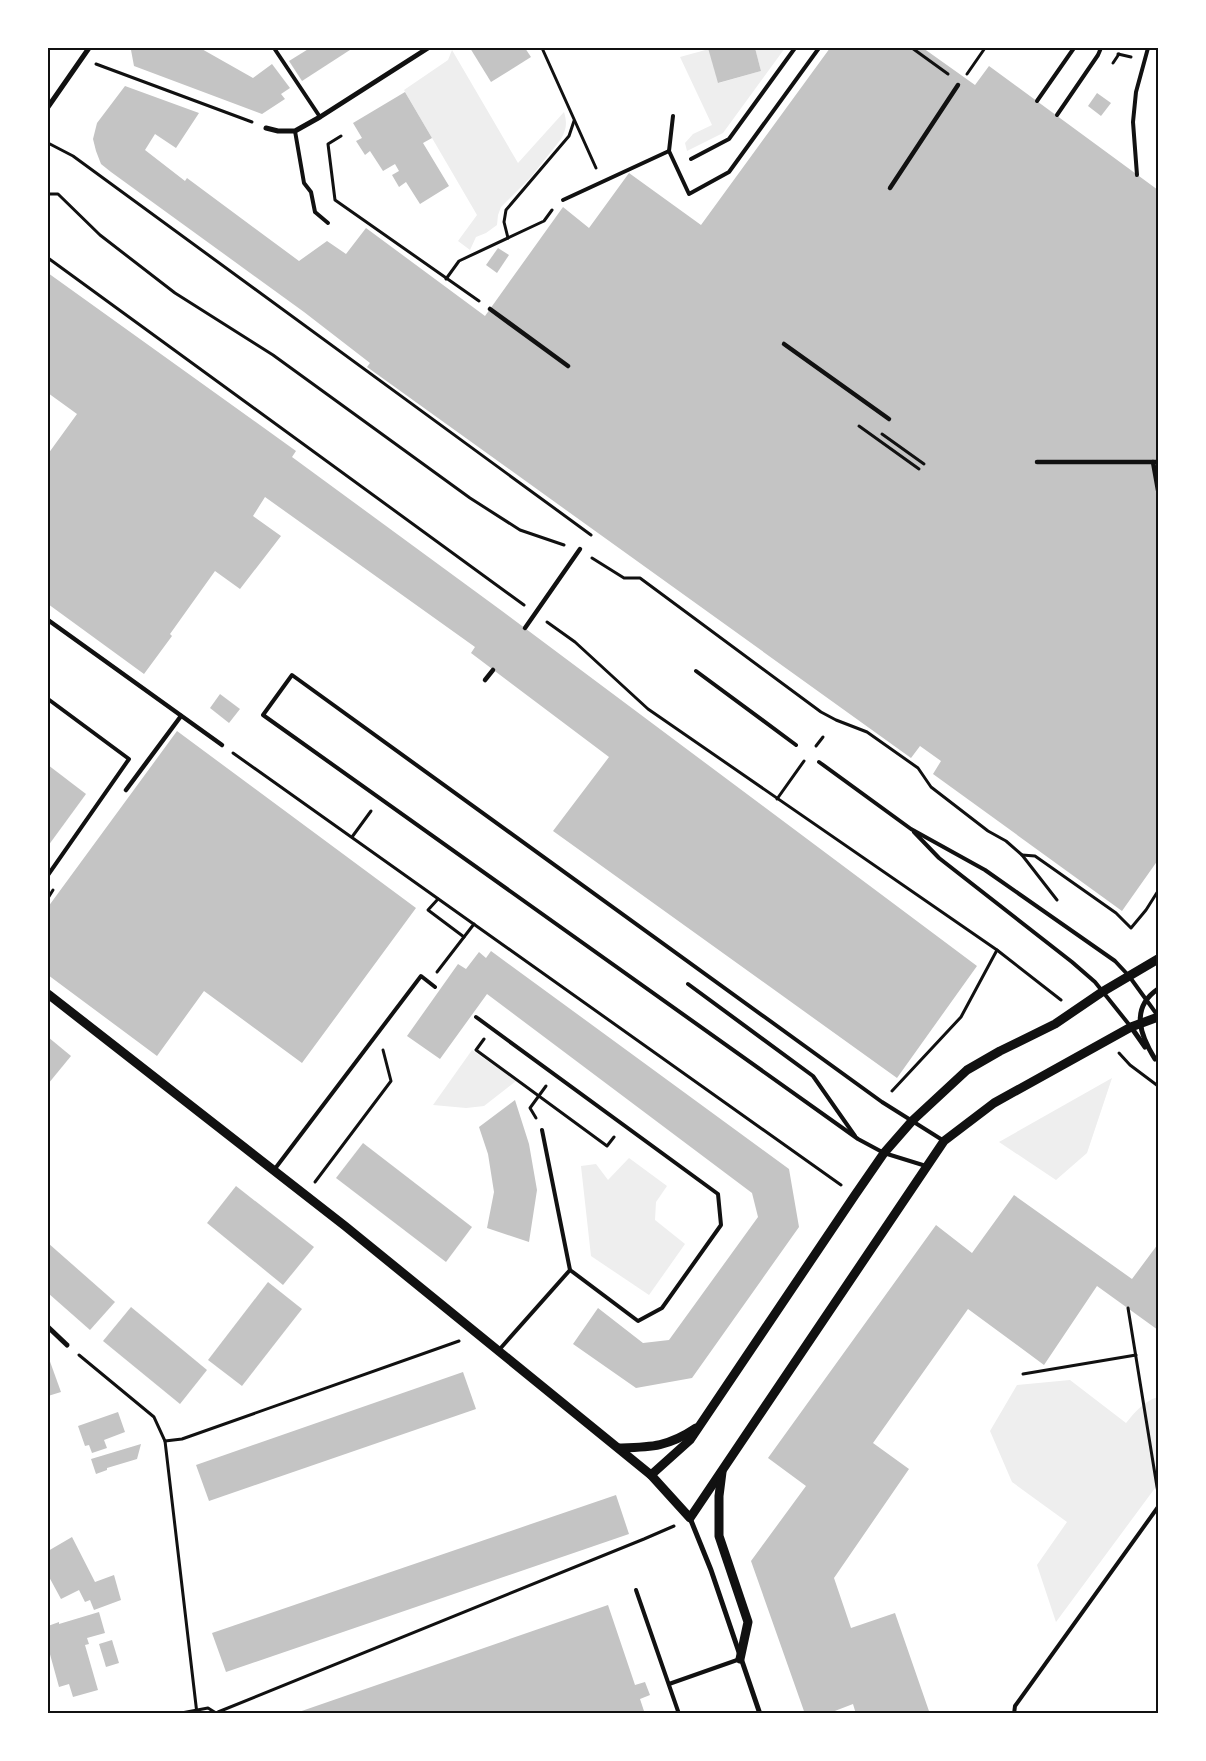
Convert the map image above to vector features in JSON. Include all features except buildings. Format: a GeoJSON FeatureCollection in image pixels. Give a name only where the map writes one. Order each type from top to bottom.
{"type":"FeatureCollection","features":[{"type":"Feature","properties":{"kind":"street"},"geometry":{"type":"LineString","coordinates":[[48,108],[89,48]]}},
{"type":"Feature","properties":{"kind":"street"},"geometry":{"type":"LineString","coordinates":[[266,128],[278,131],[295,131],[428,48]]}},
{"type":"Feature","properties":{"kind":"street"},"geometry":{"type":"LineString","coordinates":[[890,188],[959,84]]}},
{"type":"Feature","properties":{"kind":"street"},"geometry":{"type":"LineString","coordinates":[[490,309],[568,366]]}},
{"type":"Feature","properties":{"kind":"street"},"geometry":{"type":"LineString","coordinates":[[784,344],[889,419]]}},
{"type":"Feature","properties":{"kind":"street"},"geometry":{"type":"LineString","coordinates":[[1037,462],[1156,462],[1158,490]]}},
{"type":"Feature","properties":{"kind":"street"},"geometry":{"type":"LineString","coordinates":[[525,628],[580,549]]}},
{"type":"Feature","properties":{"kind":"street"},"geometry":{"type":"LineString","coordinates":[[48,620],[222,745]]}},
{"type":"Feature","properties":{"kind":"street"},"geometry":{"type":"LineString","coordinates":[[485,680],[493,670]]}},
{"type":"Feature","properties":{"kind":"street"},"geometry":{"type":"LineString","coordinates":[[126,790],[181,716]]}},
{"type":"Feature","properties":{"kind":"street"},"geometry":{"type":"LineString","coordinates":[[652,1475],[690,1440],[854,1195],[884,1153],[912,1121],[967,1070],[1000,1051],[1055,1024],[1102,992],[1158,959]]}},
{"type":"Feature","properties":{"kind":"street"},"geometry":{"type":"LineString","coordinates":[[1136,1026],[1146,1001],[1158,990]]}},
{"type":"Feature","properties":{"kind":"street"},"geometry":{"type":"LineString","coordinates":[[49,999],[274,1170],[652,1475],[690,1518],[711,1570],[760,1714]]}},
{"type":"Feature","properties":{"kind":"street"},"geometry":{"type":"LineString","coordinates":[[690,1518],[944,1141],[994,1103],[1136,1026],[1158,1017]]}},
{"type":"Feature","properties":{"kind":"street"},"geometry":{"type":"LineString","coordinates":[[1136,1026],[1157,1060]]}},
{"type":"Feature","properties":{"kind":"street"},"geometry":{"type":"LineString","coordinates":[[1136,1026],[1157,1060]]}},
{"type":"Feature","properties":{"kind":"street"},"geometry":{"type":"LineString","coordinates":[[48,1327],[68,1345]]}},
{"type":"Feature","properties":{"kind":"street"},"geometry":{"type":"LineString","coordinates":[[619,1448],[650,1447],[667,1444],[682,1438],[700,1425]]}},
{"type":"Feature","properties":{"kind":"street"},"geometry":{"type":"LineString","coordinates":[[722,1470],[719,1536],[748,1622],[740,1659]]}},
{"type":"Feature","properties":{"kind":"lane"},"geometry":{"type":"LineString","coordinates":[[274,48],[320,117]]}},
{"type":"Feature","properties":{"kind":"lane"},"geometry":{"type":"LineString","coordinates":[[691,159],[728,139],[794,48]]}},
{"type":"Feature","properties":{"kind":"lane"},"geometry":{"type":"LineString","coordinates":[[673,116],[668,151],[689,194],[729,172],[820,48]]}},
{"type":"Feature","properties":{"kind":"lane"},"geometry":{"type":"LineString","coordinates":[[1036,101],[1074,48]]}},
{"type":"Feature","properties":{"kind":"lane"},"geometry":{"type":"LineString","coordinates":[[1057,116],[1101,48]]}},
{"type":"Feature","properties":{"kind":"lane"},"geometry":{"type":"LineString","coordinates":[[1137,175],[1133,122],[1136,92],[1148,48]]}},
{"type":"Feature","properties":{"kind":"lane"},"geometry":{"type":"LineString","coordinates":[[295,131],[304,183],[311,192],[315,212],[328,223]]}},
{"type":"Feature","properties":{"kind":"lane"},"geometry":{"type":"LineString","coordinates":[[563,200],[668,151]]}},
{"type":"Feature","properties":{"kind":"lane"},"geometry":{"type":"LineString","coordinates":[[696,672],[796,745]]}},
{"type":"Feature","properties":{"kind":"lane"},"geometry":{"type":"LineString","coordinates":[[926,1166],[884,1153],[858,1140],[263,715],[292,675],[882,1102],[944,1141]]}},
{"type":"Feature","properties":{"kind":"lane"},"geometry":{"type":"LineString","coordinates":[[48,699],[129,759],[48,875]]}},
{"type":"Feature","properties":{"kind":"lane"},"geometry":{"type":"LineString","coordinates":[[819,762],[911,829],[985,870],[1114,961],[1129,976],[1158,1017]]}},
{"type":"Feature","properties":{"kind":"lane"},"geometry":{"type":"LineString","coordinates":[[911,829],[940,858],[1095,982],[1102,992],[1136,1026]]}},
{"type":"Feature","properties":{"kind":"lane"},"geometry":{"type":"LineString","coordinates":[[274,1170],[421,976],[435,986]]}},
{"type":"Feature","properties":{"kind":"lane"},"geometry":{"type":"LineString","coordinates":[[688,984],[813,1076],[858,1140]]}},
{"type":"Feature","properties":{"kind":"lane"},"geometry":{"type":"LineString","coordinates":[[476,1017],[718,1194],[721,1225],[662,1308],[638,1321],[570,1270],[542,1130]]}},
{"type":"Feature","properties":{"kind":"lane"},"geometry":{"type":"LineString","coordinates":[[498,1350],[570,1270]]}},
{"type":"Feature","properties":{"kind":"lane"},"geometry":{"type":"LineString","coordinates":[[1014,1714],[1015,1706],[1158,1507]]}},
{"type":"Feature","properties":{"kind":"lane"},"geometry":{"type":"LineString","coordinates":[[636,1590],[679,1714]]}},
{"type":"Feature","properties":{"kind":"lane"},"geometry":{"type":"LineString","coordinates":[[669,1684],[740,1659]]}},
{"type":"Feature","properties":{"kind":"path"},"geometry":{"type":"LineString","coordinates":[[542,48],[602,182]]}},
{"type":"Feature","properties":{"kind":"path"},"geometry":{"type":"LineString","coordinates":[[912,48],[959,84],[985,48]]}},
{"type":"Feature","properties":{"kind":"path"},"geometry":{"type":"LineString","coordinates":[[82,58],[125,76],[266,128]]}},
{"type":"Feature","properties":{"kind":"path"},"geometry":{"type":"LineString","coordinates":[[508,238],[504,222],[506,210],[569,136],[574,121]]}},
{"type":"Feature","properties":{"kind":"path"},"geometry":{"type":"LineString","coordinates":[[341,136],[328,144],[335,200],[490,309]]}},
{"type":"Feature","properties":{"kind":"path"},"geometry":{"type":"LineString","coordinates":[[48,143],[73,156],[591,535]]}},
{"type":"Feature","properties":{"kind":"path"},"geometry":{"type":"LineString","coordinates":[[48,194],[58,194],[100,235],[176,293],[273,355],[470,498],[520,530],[554,543],[580,549],[624,578],[640,578],[821,712],[867,732],[918,768],[931,787],[1022,855],[1060,904]]}},
{"type":"Feature","properties":{"kind":"path"},"geometry":{"type":"LineString","coordinates":[[446,279],[460,261],[544,221],[556,204],[563,200]]}},
{"type":"Feature","properties":{"kind":"path"},"geometry":{"type":"LineString","coordinates":[[48,257],[57,265]]}},
{"type":"Feature","properties":{"kind":"path"},"geometry":{"type":"LineString","coordinates":[[859,426],[919,469]]}},
{"type":"Feature","properties":{"kind":"path"},"geometry":{"type":"LineString","coordinates":[[880,432],[924,464]]}},
{"type":"Feature","properties":{"kind":"path"},"geometry":{"type":"LineString","coordinates":[[222,745],[854,1195]]}},
{"type":"Feature","properties":{"kind":"path"},"geometry":{"type":"LineString","coordinates":[[777,799],[788,781]]}},
{"type":"Feature","properties":{"kind":"path"},"geometry":{"type":"LineString","coordinates":[[352,837],[369,815]]}},
{"type":"Feature","properties":{"kind":"path"},"geometry":{"type":"LineString","coordinates":[[1022,855],[1035,856],[1116,913],[1131,928],[1146,910],[1158,891]]}},
{"type":"Feature","properties":{"kind":"path"},"geometry":{"type":"LineString","coordinates":[[438,898],[428,910],[464,937]]}},
{"type":"Feature","properties":{"kind":"path"},"geometry":{"type":"LineString","coordinates":[[429,982],[474,924]]}},
{"type":"Feature","properties":{"kind":"path"},"geometry":{"type":"LineString","coordinates":[[882,1102],[962,1017],[997,950],[1045,988]]}},
{"type":"Feature","properties":{"kind":"path"},"geometry":{"type":"LineString","coordinates":[[305,1195],[391,1080],[378,1032]]}},
{"type":"Feature","properties":{"kind":"path"},"geometry":{"type":"LineString","coordinates":[[476,1050],[607,1146]]}},
{"type":"Feature","properties":{"kind":"path"},"geometry":{"type":"LineString","coordinates":[[1130,1065],[1158,1086]]}},
{"type":"Feature","properties":{"kind":"path"},"geometry":{"type":"LineString","coordinates":[[530,1108],[555,1074]]}},
{"type":"Feature","properties":{"kind":"path"},"geometry":{"type":"LineString","coordinates":[[1128,1308],[1158,1493]]}},
{"type":"Feature","properties":{"kind":"path"},"geometry":{"type":"LineString","coordinates":[[165,1441],[182,1439],[479,1334]]}},
{"type":"Feature","properties":{"kind":"path"},"geometry":{"type":"LineString","coordinates":[[68,1345],[154,1417],[165,1441],[197,1712]]}},
{"type":"Feature","properties":{"kind":"path"},"geometry":{"type":"LineString","coordinates":[[1024,1374],[1136,1355]]}},
{"type":"Feature","properties":{"kind":"path"},"geometry":{"type":"LineString","coordinates":[[176,1714],[197,1712],[208,1708],[216,1713],[644,1539],[690,1518]]}},
{"type":"Feature","properties":{"kind":"shaded area"},"geometry":{"type":"Polygon","coordinates":[[[755,48],[785,48],[723,133],[687,151],[685,143],[693,134],[712,125],[680,57],[709,49],[719,83],[761,71],[755,48]]]}},
{"type":"Feature","properties":{"kind":"shaded area"},"geometry":{"type":"Polygon","coordinates":[[[452,50],[518,163],[564,112],[566,122],[561,139],[531,177],[501,207],[497,225],[476,237],[470,250],[458,241],[477,215],[404,90],[448,60],[452,50]]]}},
{"type":"Feature","properties":{"kind":"shaded area"},"geometry":{"type":"Polygon","coordinates":[[[472,1050],[516,1081],[484,1106],[466,1108],[433,1105],[472,1050]]]}},
{"type":"Feature","properties":{"kind":"shaded area"},"geometry":{"type":"Polygon","coordinates":[[[1112,1078],[1087,1153],[1056,1180],[999,1142],[1112,1078]]]}},
{"type":"Feature","properties":{"kind":"shaded area"},"geometry":{"type":"Polygon","coordinates":[[[629,1158],[667,1186],[656,1202],[655,1220],[685,1244],[649,1295],[591,1256],[581,1166],[596,1164],[608,1180],[629,1158]]]}},
{"type":"Feature","properties":{"kind":"shaded area"},"geometry":{"type":"Polygon","coordinates":[[[1070,1380],[1126,1423],[1144,1404],[1158,1397],[1158,1484],[1056,1622],[1037,1565],[1067,1522],[1012,1482],[990,1431],[1017,1385],[1070,1380]]]}}]}
